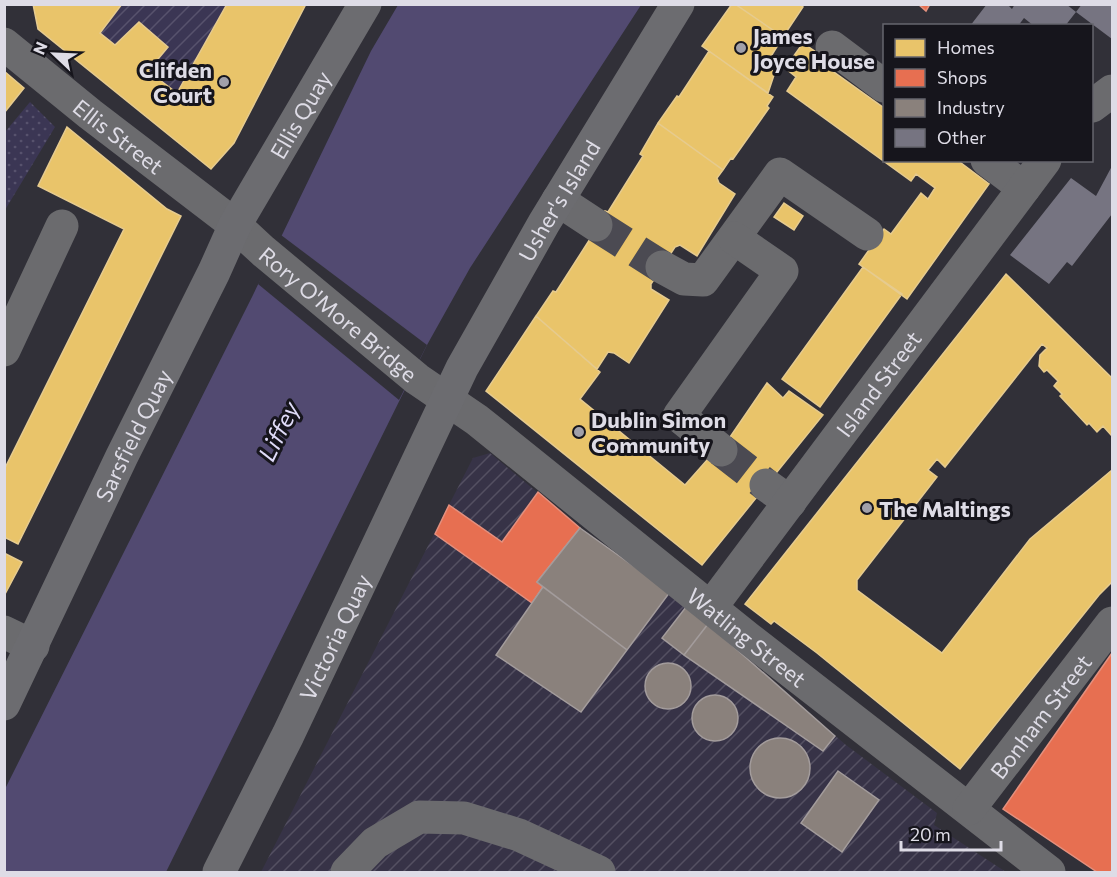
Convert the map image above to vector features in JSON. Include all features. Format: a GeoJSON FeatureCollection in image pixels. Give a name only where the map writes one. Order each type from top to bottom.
{"type":"FeatureCollection","features":[{"type":"Feature","properties":{"kind":"main road","name":"Ellis Quay"},"geometry":{"type":"LineString","coordinates":[[235,225],[365,4]]}},
{"type":"Feature","properties":{"kind":"main road","name":"Usher's Island"},"geometry":{"type":"LineString","coordinates":[[446,399],[503,293],[678,4]]}},
{"type":"Feature","properties":{"kind":"main road","name":"Sarsfield Quay"},"geometry":{"type":"LineString","coordinates":[[4,704],[19,639],[122,456],[235,225]]}},
{"type":"Feature","properties":{"kind":"main road","name":"Victoria Quay"},"geometry":{"type":"LineString","coordinates":[[219,873],[288,735],[446,399]]}},
{"type":"Feature","properties":{"kind":"street","name":"Ellis Street"},"geometry":{"type":"LineString","coordinates":[[4,44],[90,114],[235,225]]}},
{"type":"Feature","properties":{"kind":"street"},"geometry":{"type":"LineString","coordinates":[[832,47],[883,85]]}},
{"type":"Feature","properties":{"kind":"street"},"geometry":{"type":"LineString","coordinates":[[990,162],[1024,188]]}},
{"type":"Feature","properties":{"kind":"street","name":"Island Street"},"geometry":{"type":"LineString","coordinates":[[711,607],[778,494],[1044,162]]}},
{"type":"Feature","properties":{"kind":"street"},"geometry":{"type":"LineString","coordinates":[[662,267],[684,279],[703,280],[780,174],[867,234]]}},
{"type":"Feature","properties":{"kind":"street"},"geometry":{"type":"LineString","coordinates":[[558,200],[596,225]]}},
{"type":"Feature","properties":{"kind":"street","name":"Rory O'More Bridge"},"geometry":{"type":"LineString","coordinates":[[235,225],[417,379],[446,399]]}},
{"type":"Feature","properties":{"kind":"street"},"geometry":{"type":"LineString","coordinates":[[4,350],[62,226]]}},
{"type":"Feature","properties":{"kind":"street"},"geometry":{"type":"LineString","coordinates":[[721,450],[679,416],[782,272],[734,238]]}},
{"type":"Feature","properties":{"kind":"street","name":"Watling Street"},"geometry":{"type":"LineString","coordinates":[[446,399],[477,420],[1049,873]]}},
{"type":"Feature","properties":{"kind":"street","name":"Bonham Street"},"geometry":{"type":"LineString","coordinates":[[969,809],[1113,623]]}},
{"type":"Feature","properties":{"kind":"street"},"geometry":{"type":"LineString","coordinates":[[347,873],[375,843],[419,817],[464,818],[519,835],[599,873]]}},
{"type":"Feature","properties":{"kind":"shaded area"},"geometry":{"type":"Polygon","coordinates":[[[122,5],[227,5],[177,93],[148,71],[139,22],[115,45],[100,33],[122,5]]]}},
{"type":"Feature","properties":{"kind":"shaded area"},"geometry":{"type":"Polygon","coordinates":[[[30,102],[55,127],[5,210],[5,132],[30,102]]]}},
{"type":"Feature","properties":{"kind":"shaded area"},"geometry":{"type":"Polygon","coordinates":[[[490,453],[580,528],[670,592],[846,745],[937,813],[934,825],[1006,872],[261,872],[473,458],[490,453]]]}},
{"type":"Feature","properties":{"kind":"water","name":"Liffey"},"geometry":{"type":"Polygon","coordinates":[[[398,5],[641,5],[470,268],[427,345],[166,872],[5,872],[4,791],[252,297],[371,51],[398,5]]]}},
{"type":"Feature","properties":{"kind":"pier"},"geometry":{"type":"Polygon","coordinates":[[[281,235],[427,345],[399,400],[258,284],[281,235]]]}},
{"type":"Feature","properties":{"kind":"building: Homes","name":"Clifden Court"},"geometry":{"type":"Polygon","coordinates":[[[33,4],[122,4],[100,33],[115,45],[139,22],[168,47],[148,71],[177,93],[227,4],[306,4],[234,143],[211,169],[38,29],[33,4]]]}},
{"type":"Feature","properties":{"kind":"building: Homes","name":"James Joyce House"},"geometry":{"type":"Polygon","coordinates":[[[732,4],[783,37],[765,66],[775,72],[768,93],[702,46],[732,4]]]}},
{"type":"Feature","properties":{"kind":"building: Homes"},"geometry":{"type":"Polygon","coordinates":[[[735,4],[799,4],[803,7],[783,37],[735,4]]]}},
{"type":"Feature","properties":{"kind":"building: Homes"},"geometry":{"type":"Polygon","coordinates":[[[803,43],[816,52],[813,57],[883,107],[883,161],[787,91],[796,77],[785,68],[803,43]]]}},
{"type":"Feature","properties":{"kind":"building: Homes"},"geometry":{"type":"Polygon","coordinates":[[[709,51],[773,97],[767,106],[769,108],[723,170],[658,123],[677,96],[679,97],[709,51]]]}},
{"type":"Feature","properties":{"kind":"building: Homes"},"geometry":{"type":"Polygon","coordinates":[[[4,71],[24,88],[4,113],[4,71]]]}},
{"type":"Feature","properties":{"kind":"building: Homes"},"geometry":{"type":"Polygon","coordinates":[[[658,123],[723,170],[717,178],[719,183],[735,194],[697,256],[680,245],[675,247],[651,284],[651,289],[669,300],[629,363],[614,353],[608,352],[597,369],[536,316],[553,291],[556,292],[605,211],[608,212],[643,156],[640,154],[658,123]]]}},
{"type":"Feature","properties":{"kind":"building: Homes"},"geometry":{"type":"Polygon","coordinates":[[[67,127],[167,209],[181,216],[18,544],[4,537],[4,470],[124,229],[38,186],[67,127]]]}},
{"type":"Feature","properties":{"kind":"building: Homes"},"geometry":{"type":"Polygon","coordinates":[[[885,162],[960,162],[989,184],[907,299],[859,264],[884,229],[891,234],[921,193],[928,199],[935,188],[916,174],[911,181],[885,162]]]}},
{"type":"Feature","properties":{"kind":"building: Homes"},"geometry":{"type":"Polygon","coordinates":[[[784,203],[803,216],[794,230],[774,217],[784,203]]]}},
{"type":"Feature","properties":{"kind":"building: Homes"},"geometry":{"type":"Polygon","coordinates":[[[863,267],[902,294],[820,407],[782,379],[863,267]]]}},
{"type":"Feature","properties":{"kind":"building: Homes","name":"The Maltings"},"geometry":{"type":"Polygon","coordinates":[[[1006,274],[1112,378],[1112,436],[1103,426],[1097,432],[1089,423],[1087,425],[1060,396],[1062,394],[1054,386],[1058,381],[1047,370],[1044,372],[1039,366],[1040,355],[1047,348],[1042,344],[945,467],[937,459],[928,470],[937,477],[857,580],[857,590],[942,653],[1030,539],[1112,470],[1112,582],[1099,595],[960,769],[817,653],[774,621],[771,624],[745,604],[1006,274]]]}},
{"type":"Feature","properties":{"kind":"building: Homes","name":"Dublin Simon Community"},"geometry":{"type":"Polygon","coordinates":[[[536,316],[600,372],[580,399],[685,485],[708,459],[713,462],[767,383],[783,398],[789,391],[823,415],[702,565],[486,391],[536,316]]]}},
{"type":"Feature","properties":{"kind":"building: Homes"},"geometry":{"type":"Polygon","coordinates":[[[4,553],[22,562],[4,596],[4,553]]]}},
{"type":"Feature","properties":{"kind":"building: Shops"},"geometry":{"type":"Polygon","coordinates":[[[918,4],[930,4],[926,11],[918,4]]]}},
{"type":"Feature","properties":{"kind":"building: Shops"},"geometry":{"type":"Polygon","coordinates":[[[538,492],[580,528],[537,582],[543,587],[532,603],[435,534],[449,505],[502,542],[538,492]]]}},
{"type":"Feature","properties":{"kind":"building: Shops"},"geometry":{"type":"Polygon","coordinates":[[[1112,653],[1112,872],[1097,872],[1003,809],[1112,653]]]}},
{"type":"Feature","properties":{"kind":"building: Industry"},"geometry":{"type":"Polygon","coordinates":[[[580,528],[670,592],[627,650],[537,582],[580,528]]]}},
{"type":"Feature","properties":{"kind":"building: Industry"},"geometry":{"type":"Polygon","coordinates":[[[543,587],[627,650],[581,712],[496,655],[543,587]]]}},
{"type":"Feature","properties":{"kind":"building: Industry"},"geometry":{"type":"Polygon","coordinates":[[[686,607],[708,624],[684,655],[662,638],[686,607]]]}},
{"type":"Feature","properties":{"kind":"building: Industry"},"geometry":{"type":"Polygon","coordinates":[[[708,624],[835,736],[823,751],[684,655],[708,624]]]}},
{"type":"Feature","properties":{"kind":"building: Industry"},"geometry":{"type":"Polygon","coordinates":[[[668,663],[677,664],[685,669],[690,677],[690,695],[685,703],[677,708],[668,709],[659,708],[651,703],[646,695],[645,686],[646,677],[651,669],[659,664],[668,663]]]}},
{"type":"Feature","properties":{"kind":"building: Industry"},"geometry":{"type":"Polygon","coordinates":[[[715,695],[724,696],[732,701],[737,709],[737,727],[732,735],[724,740],[715,741],[706,740],[698,735],[693,727],[692,718],[693,709],[698,701],[706,696],[715,695]]]}},
{"type":"Feature","properties":{"kind":"building: Industry"},"geometry":{"type":"Polygon","coordinates":[[[774,738],[786,738],[797,743],[805,751],[810,768],[808,780],[797,793],[786,798],[774,798],[763,793],[755,785],[750,774],[750,762],[755,751],[763,743],[774,738]]]}},
{"type":"Feature","properties":{"kind":"building: Industry"},"geometry":{"type":"Polygon","coordinates":[[[838,771],[879,800],[842,852],[801,823],[838,771]]]}},
{"type":"Feature","properties":{"kind":"building: Other"},"geometry":{"type":"Polygon","coordinates":[[[987,4],[1007,4],[1012,9],[1015,4],[1066,4],[1076,12],[1067,24],[1032,24],[1024,18],[1020,24],[972,24],[987,4]]]}},
{"type":"Feature","properties":{"kind":"building: Other"},"geometry":{"type":"Polygon","coordinates":[[[1082,4],[1112,4],[1112,39],[1093,24],[1076,12],[1082,4]]]}},
{"type":"Feature","properties":{"kind":"building: Other"},"geometry":{"type":"Polygon","coordinates":[[[1112,166],[1112,214],[1072,266],[1067,262],[1049,284],[1010,255],[1071,178],[1096,196],[1112,166]]]}},
{"type":"Feature","properties":{"kind":"tunnel"},"geometry":{"type":"LineString","coordinates":[[596,225],[662,267]]}},
{"type":"Feature","properties":{"kind":"tunnel"},"geometry":{"type":"LineString","coordinates":[[721,450],[766,485]]}},
{"type":"Feature","properties":{"kind":"place","name":"James Joyce House"},"geometry":{"type":"Point","coordinates":[741,48]}},
{"type":"Feature","properties":{"kind":"place","name":"Clifden Court"},"geometry":{"type":"Point","coordinates":[224,82]}},
{"type":"Feature","properties":{"kind":"place","name":"Dublin Simon Community"},"geometry":{"type":"Point","coordinates":[579,432]}},
{"type":"Feature","properties":{"kind":"place","name":"The Maltings"},"geometry":{"type":"Point","coordinates":[867,508]}}]}
